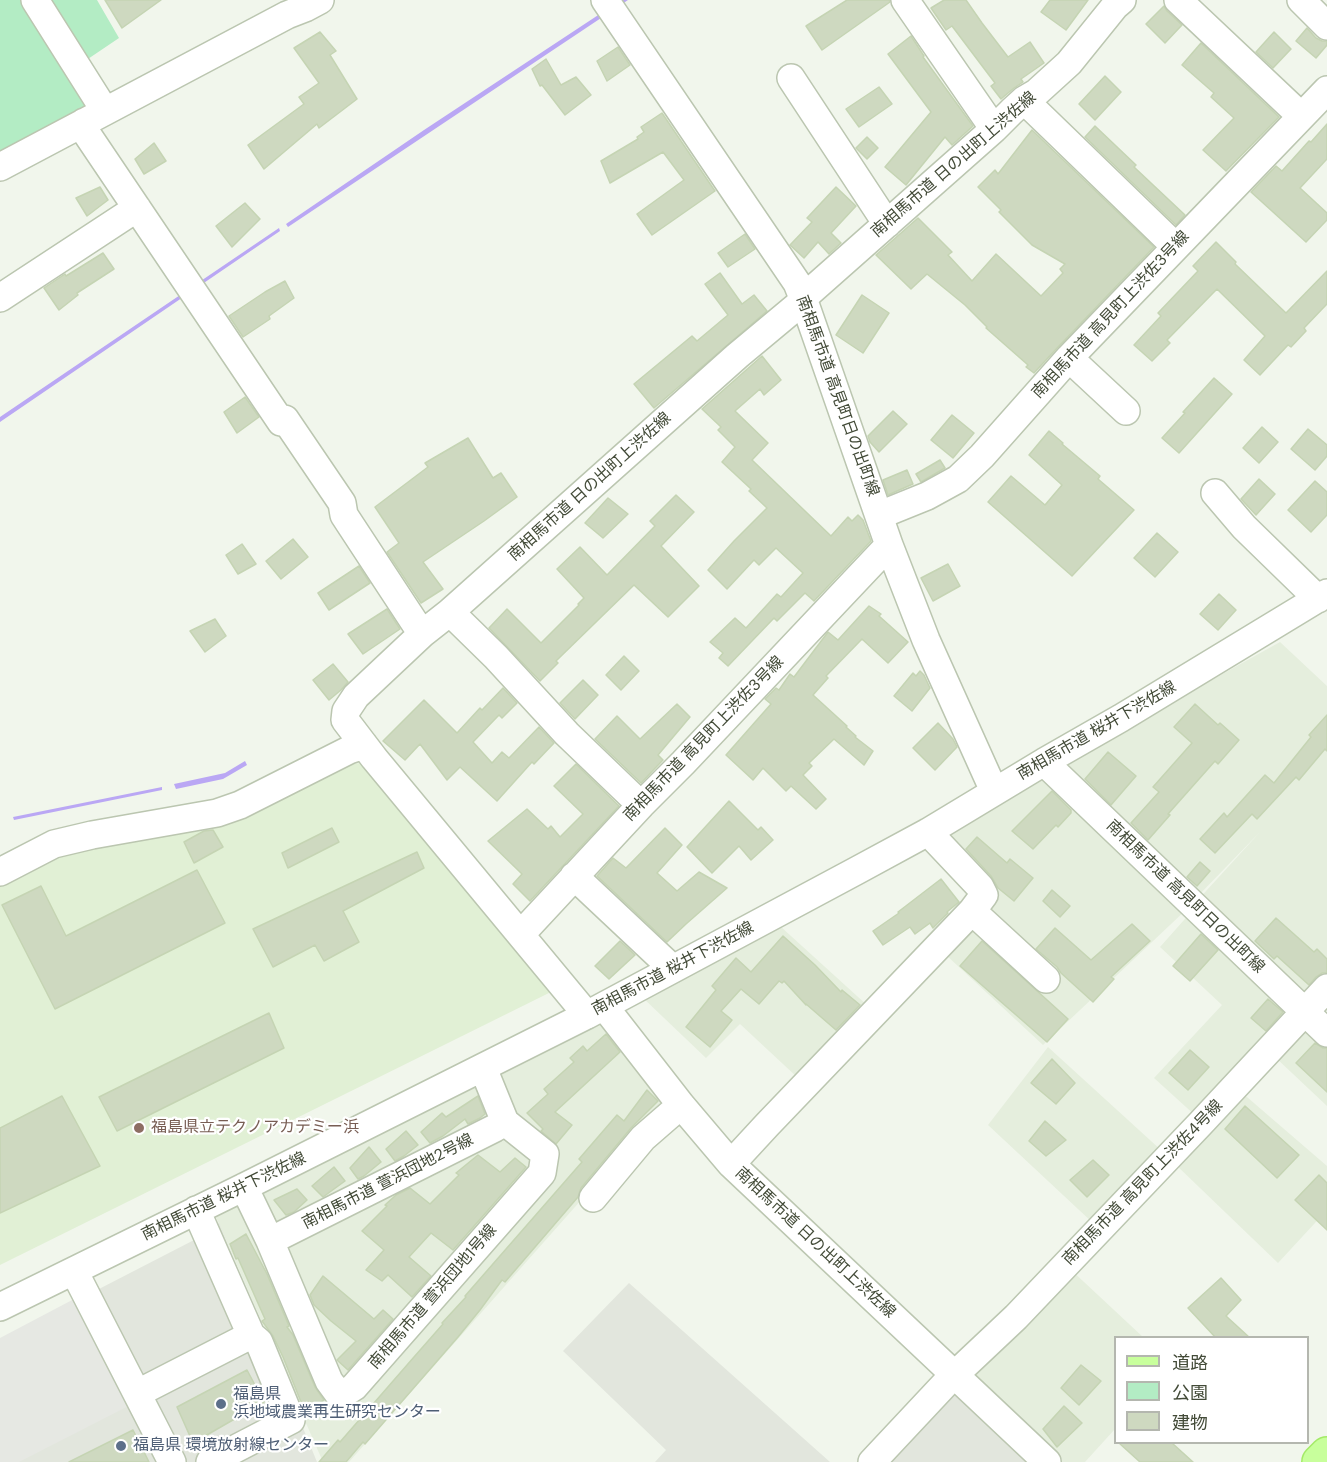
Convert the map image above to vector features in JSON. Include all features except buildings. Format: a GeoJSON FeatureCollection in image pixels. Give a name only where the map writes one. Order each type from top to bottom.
{"type":"FeatureCollection","features":[{"type":"Feature","properties":{"kind":"main road"},"geometry":{"type":"LineString","coordinates":[[1319,1462],[1327,1454]]}},
{"type":"Feature","properties":{"kind":"street"},"geometry":{"type":"LineString","coordinates":[[35,0],[95,117]]}},
{"type":"Feature","properties":{"kind":"street"},"geometry":{"type":"LineString","coordinates":[[0,167],[287,15],[320,0]]}},
{"type":"Feature","properties":{"kind":"street","name":"南相馬市道 高見町日の出町線"},"geometry":{"type":"LineString","coordinates":[[604,0],[797,283],[889,545],[926,640],[994,791]]}},
{"type":"Feature","properties":{"kind":"street"},"geometry":{"type":"LineString","coordinates":[[905,0],[994,129]]}},
{"type":"Feature","properties":{"kind":"street","name":"南相馬市道 日の出町上渋佐線"},"geometry":{"type":"LineString","coordinates":[[1047,1462],[731,1164],[596,1010],[521,934],[345,720],[346,711],[356,696],[422,634],[450,612],[737,356],[797,306],[803,298],[1024,100],[1036,93],[1069,63],[1122,0]]}},
{"type":"Feature","properties":{"kind":"street"},"geometry":{"type":"LineString","coordinates":[[1178,0],[1301,116]]}},
{"type":"Feature","properties":{"kind":"street"},"geometry":{"type":"LineString","coordinates":[[791,78],[887,224]]}},
{"type":"Feature","properties":{"kind":"street","name":"南相馬市道 高見町上渋佐3号線"},"geometry":{"type":"LineString","coordinates":[[879,515],[927,496],[958,479],[982,456],[1069,358],[1175,246],[1327,90]]}},
{"type":"Feature","properties":{"kind":"street"},"geometry":{"type":"LineString","coordinates":[[1024,100],[1175,246]]}},
{"type":"Feature","properties":{"kind":"street"},"geometry":{"type":"LineString","coordinates":[[95,117],[87,134],[281,422],[285,419],[330,484],[342,503],[344,515],[422,634]]}},
{"type":"Feature","properties":{"kind":"street"},"geometry":{"type":"LineString","coordinates":[[0,298],[137,208]]}},
{"type":"Feature","properties":{"kind":"street"},"geometry":{"type":"LineString","coordinates":[[1069,358],[1126,411]]}},
{"type":"Feature","properties":{"kind":"street"},"geometry":{"type":"LineString","coordinates":[[1215,493],[1244,528],[1322,596]]}},
{"type":"Feature","properties":{"kind":"street","name":"南相馬市道 高見町上渋佐3号線"},"geometry":{"type":"LineString","coordinates":[[521,934],[640,805],[683,763],[889,545]]}},
{"type":"Feature","properties":{"kind":"street","name":"南相馬市道 桜井下渋佐線"},"geometry":{"type":"LineString","coordinates":[[0,1307],[483,1068],[928,832],[1322,596]]}},
{"type":"Feature","properties":{"kind":"street"},"geometry":{"type":"LineString","coordinates":[[450,612],[496,657],[567,734],[640,805]]}},
{"type":"Feature","properties":{"kind":"street"},"geometry":{"type":"LineString","coordinates":[[0,872],[54,844],[217,813],[240,805],[349,750],[364,745]]}},
{"type":"Feature","properties":{"kind":"street","name":"南相馬市道 高見町日の出町線"},"geometry":{"type":"LineString","coordinates":[[1044,762],[1327,1033]]}},
{"type":"Feature","properties":{"kind":"street"},"geometry":{"type":"LineString","coordinates":[[731,1164],[972,911],[984,895],[980,887],[928,832]]}},
{"type":"Feature","properties":{"kind":"street"},"geometry":{"type":"LineString","coordinates":[[574,876],[673,969]]}},
{"type":"Feature","properties":{"kind":"street"},"geometry":{"type":"LineString","coordinates":[[972,911],[1046,979]]}},
{"type":"Feature","properties":{"kind":"street","name":"南相馬市道 高見町上渋佐4号線"},"geometry":{"type":"LineString","coordinates":[[872,1462],[946,1383],[1016,1317],[1327,988]]}},
{"type":"Feature","properties":{"kind":"street","name":"南相馬市道 萱浜団地1号線"},"geometry":{"type":"LineString","coordinates":[[244,1187],[270,1240],[329,1381],[340,1396],[354,1387],[542,1173],[545,1154],[505,1122],[483,1068]]}},
{"type":"Feature","properties":{"kind":"street"},"geometry":{"type":"LineString","coordinates":[[593,1198],[643,1138],[681,1105]]}},
{"type":"Feature","properties":{"kind":"street","name":"南相馬市道 萱浜団地2号線"},"geometry":{"type":"LineString","coordinates":[[270,1240],[505,1122]]}},
{"type":"Feature","properties":{"kind":"street"},"geometry":{"type":"LineString","coordinates":[[196,1210],[251,1335],[259,1342],[291,1420],[210,1462]]}},
{"type":"Feature","properties":{"kind":"street"},"geometry":{"type":"LineString","coordinates":[[74,1271],[172,1462]]}},
{"type":"Feature","properties":{"kind":"street"},"geometry":{"type":"LineString","coordinates":[[138,1393],[251,1335]]}},
{"type":"Feature","properties":{"kind":"shaded area"},"geometry":{"type":"Polygon","coordinates":[[[621,0],[628,0],[288,227],[286,224],[621,0]]]}},
{"type":"Feature","properties":{"kind":"shaded area"},"geometry":{"type":"Polygon","coordinates":[[[279,228],[280,231],[0,422],[0,417],[279,228]]]}},
{"type":"Feature","properties":{"kind":"shaded area"},"geometry":{"type":"Polygon","coordinates":[[[1280,642],[1327,686],[1327,984],[1306,1005],[1196,902],[1260,832],[1197,897],[1057,766],[1280,642]]]}},
{"type":"Feature","properties":{"kind":"shaded area"},"geometry":{"type":"Polygon","coordinates":[[[245,761],[247,765],[223,779],[176,789],[174,784],[225,773],[245,761]]]}},
{"type":"Feature","properties":{"kind":"shaded area","name":"福島県立テクノアカデミー浜"},"geometry":{"type":"Polygon","coordinates":[[[367,763],[555,990],[0,1265],[0,881],[69,848],[340,764],[367,763]]]}},
{"type":"Feature","properties":{"kind":"shaded area"},"geometry":{"type":"Polygon","coordinates":[[[1046,773],[1188,908],[1043,1045],[945,954],[988,897],[942,835],[1046,773]]]}},
{"type":"Feature","properties":{"kind":"shaded area"},"geometry":{"type":"Polygon","coordinates":[[[162,787],[162,790],[14,820],[13,817],[162,787]]]}},
{"type":"Feature","properties":{"kind":"shaded area"},"geometry":{"type":"Polygon","coordinates":[[[1192,911],[1296,1010],[1197,1117],[1154,1078],[1222,1005],[1160,947],[1192,911]]]}},
{"type":"Feature","properties":{"kind":"shaded area"},"geometry":{"type":"Polygon","coordinates":[[[780,926],[868,1006],[798,1078],[740,1024],[706,1058],[642,997],[780,926]]]}},
{"type":"Feature","properties":{"kind":"shaded area"},"geometry":{"type":"Polygon","coordinates":[[[600,1014],[668,1102],[349,1462],[323,1462],[212,1208],[600,1014]]]}},
{"type":"Feature","properties":{"kind":"shaded area"},"geometry":{"type":"Polygon","coordinates":[[[1307,1021],[1327,1040],[1327,1106],[1275,1057],[1307,1021]]]}},
{"type":"Feature","properties":{"kind":"shaded area"},"geometry":{"type":"Polygon","coordinates":[[[1048,1047],[1162,1151],[1093,1223],[988,1125],[1048,1047]]]}},
{"type":"Feature","properties":{"kind":"shaded area"},"geometry":{"type":"Polygon","coordinates":[[[1240,1091],[1327,1166],[1327,1210],[1278,1263],[1174,1163],[1240,1091]]]}},
{"type":"Feature","properties":{"kind":"shaded area"},"geometry":{"type":"Polygon","coordinates":[[[219,1223],[317,1462],[0,1462],[0,1340],[196,1239],[219,1223]]]}},
{"type":"Feature","properties":{"kind":"shaded area"},"geometry":{"type":"Polygon","coordinates":[[[1069,1268],[1142,1336],[1114,1336],[1114,1430],[1085,1462],[1061,1462],[964,1374],[1069,1268]]]}},
{"type":"Feature","properties":{"kind":"shaded area"},"geometry":{"type":"Polygon","coordinates":[[[629,1283],[830,1462],[655,1462],[666,1450],[563,1351],[629,1283]]]}},
{"type":"Feature","properties":{"kind":"shaded area"},"geometry":{"type":"Polygon","coordinates":[[[93,1289],[146,1397],[19,1462],[0,1462],[0,1338],[93,1289]]]}},
{"type":"Feature","properties":{"kind":"shaded area"},"geometry":{"type":"Polygon","coordinates":[[[954,1385],[1037,1462],[881,1462],[954,1385]]]}},
{"type":"Feature","properties":{"kind":"green space"},"geometry":{"type":"Polygon","coordinates":[[[0,0],[29,0],[94,105],[0,157],[0,0]]]}},
{"type":"Feature","properties":{"kind":"green space"},"geometry":{"type":"Polygon","coordinates":[[[44,0],[97,0],[119,38],[82,63],[44,0]]]}},
{"type":"Feature","properties":{"kind":"place","name":"福島県立テクノアカデミー浜"},"geometry":{"type":"Point","coordinates":[139,1128]}},
{"type":"Feature","properties":{"kind":"place","name":"福島県 浜地域農業再生研究センター"},"geometry":{"type":"Point","coordinates":[221,1404]}},
{"type":"Feature","properties":{"kind":"place","name":"福島県 環境放射線センター"},"geometry":{"type":"Point","coordinates":[121,1446]}}]}
